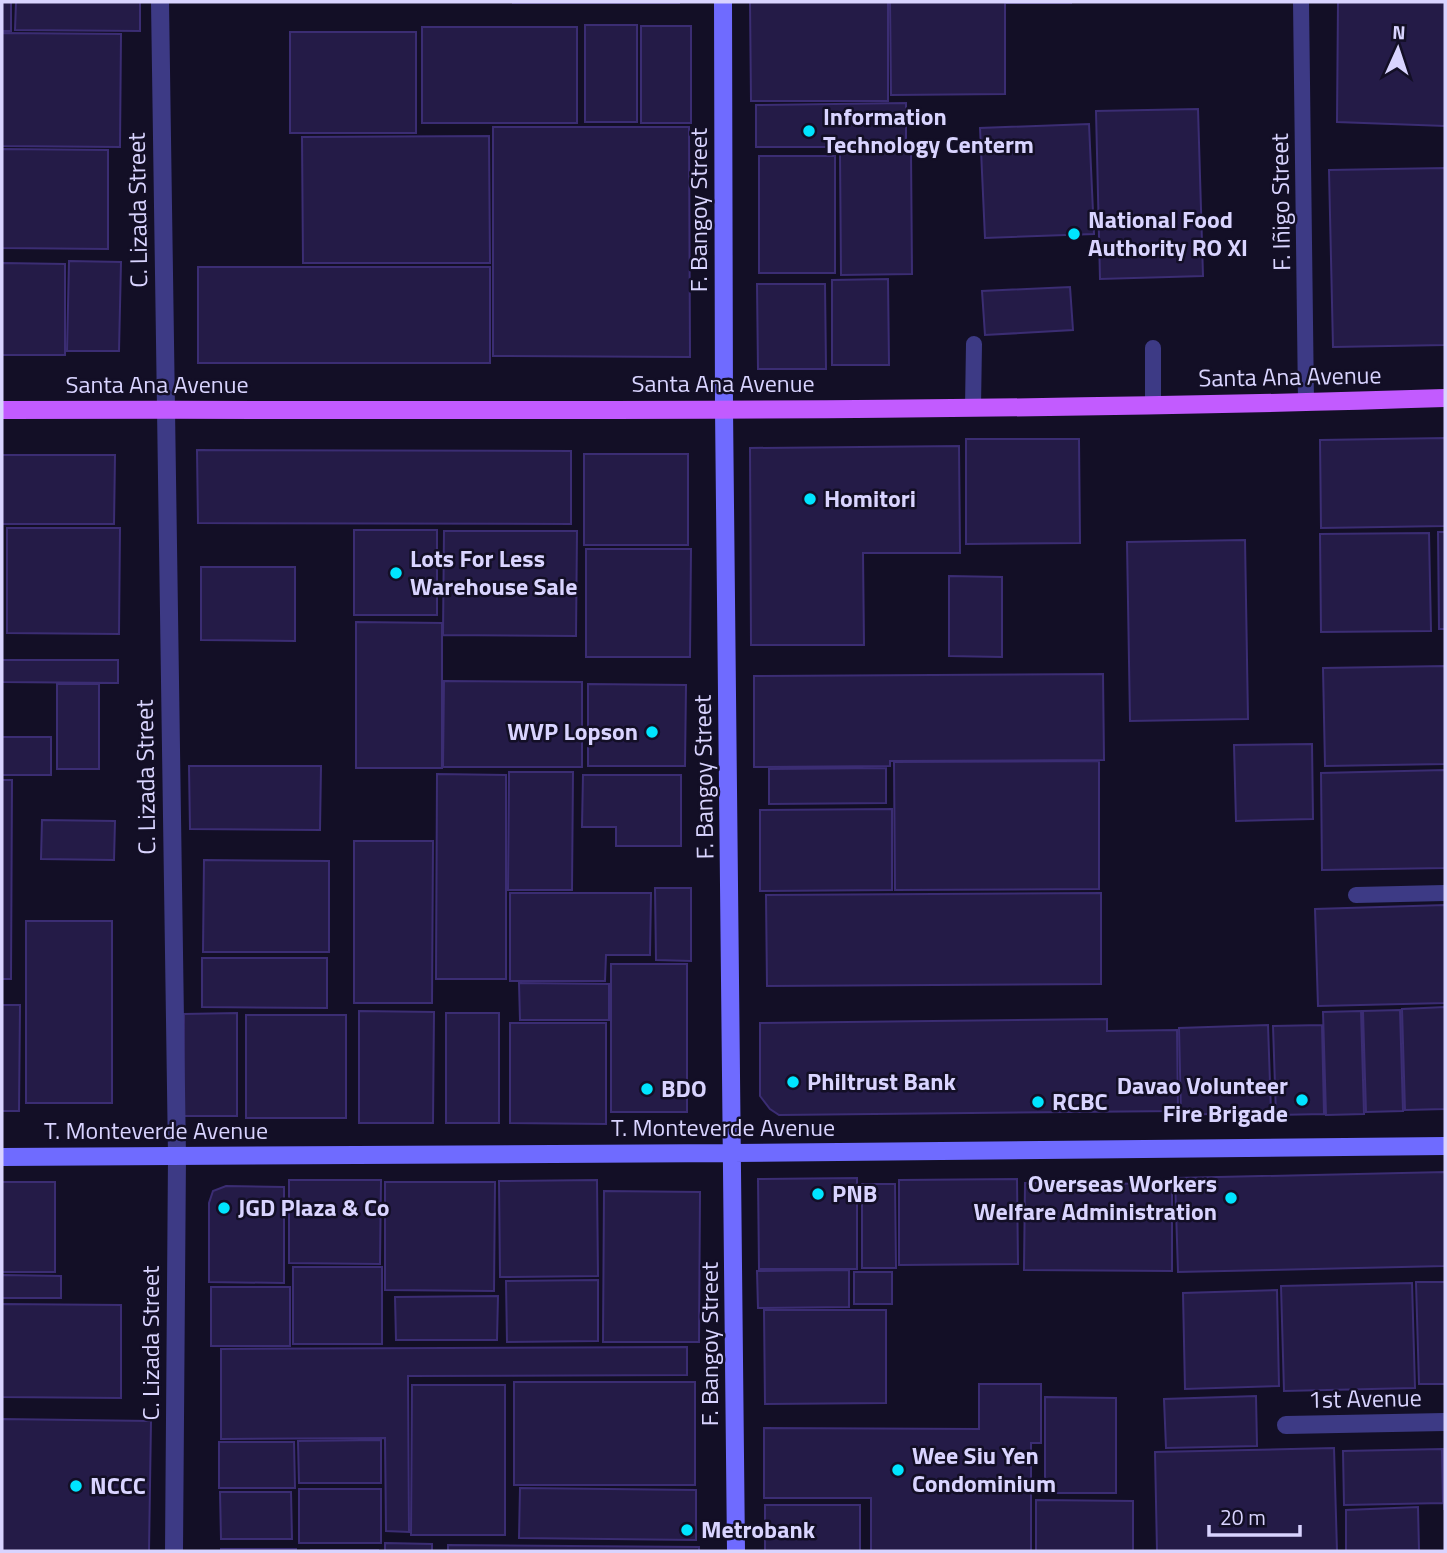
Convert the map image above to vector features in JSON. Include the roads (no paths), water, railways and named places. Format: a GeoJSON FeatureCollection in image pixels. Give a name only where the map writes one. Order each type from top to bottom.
{"type":"FeatureCollection","features":[{"type":"Feature","properties":{"kind":"main road","name":"Santa Ana Avenue"},"geometry":{"type":"LineString","coordinates":[[2,410],[724,409],[1445,398]]}},
{"type":"Feature","properties":{"kind":"street","name":"C. Lizada Street"},"geometry":{"type":"LineString","coordinates":[[160,2],[177,1156],[174,1551]]}},
{"type":"Feature","properties":{"kind":"street","name":"F. Bangoy Street"},"geometry":{"type":"LineString","coordinates":[[723,2],[724,409],[736,1551]]}},
{"type":"Feature","properties":{"kind":"street","name":"T. Monteverde Avenue"},"geometry":{"type":"LineString","coordinates":[[2,1157],[1445,1146]]}},
{"type":"Feature","properties":{"kind":"street","name":"1st Avenue"},"geometry":{"type":"LineString","coordinates":[[1286,1425],[1445,1422]]}},
{"type":"Feature","properties":{"kind":"lane","name":"F. Iñigo Street"},"geometry":{"type":"LineString","coordinates":[[1301,2],[1306,402]]}},
{"type":"Feature","properties":{"kind":"lane"},"geometry":{"type":"LineString","coordinates":[[973,406],[974,344]]}},
{"type":"Feature","properties":{"kind":"lane"},"geometry":{"type":"LineString","coordinates":[[1153,348],[1153,404]]}},
{"type":"Feature","properties":{"kind":"lane"},"geometry":{"type":"LineString","coordinates":[[1356,895],[1445,893]]}},
{"type":"Feature","properties":{"kind":"place","name":"Information Technology Centerm"},"geometry":{"type":"Point","coordinates":[809,131]}},
{"type":"Feature","properties":{"kind":"place","name":"National Food Authority RO XI"},"geometry":{"type":"Point","coordinates":[1074,234]}},
{"type":"Feature","properties":{"kind":"place","name":"Homitori"},"geometry":{"type":"Point","coordinates":[810,499]}},
{"type":"Feature","properties":{"kind":"place","name":"Lots For Less Warehouse Sale"},"geometry":{"type":"Point","coordinates":[396,573]}},
{"type":"Feature","properties":{"kind":"place","name":"WVP Lopson"},"geometry":{"type":"Point","coordinates":[652,732]}},
{"type":"Feature","properties":{"kind":"place","name":"Philtrust Bank"},"geometry":{"type":"Point","coordinates":[793,1082]}},
{"type":"Feature","properties":{"kind":"place","name":"BDO"},"geometry":{"type":"Point","coordinates":[647,1089]}},
{"type":"Feature","properties":{"kind":"place","name":"Davao Volunteer Fire Brigade"},"geometry":{"type":"Point","coordinates":[1302,1100]}},
{"type":"Feature","properties":{"kind":"place","name":"RCBC"},"geometry":{"type":"Point","coordinates":[1038,1102]}},
{"type":"Feature","properties":{"kind":"place","name":"PNB"},"geometry":{"type":"Point","coordinates":[818,1194]}},
{"type":"Feature","properties":{"kind":"place","name":"Overseas Workers Welfare Administration"},"geometry":{"type":"Point","coordinates":[1231,1198]}},
{"type":"Feature","properties":{"kind":"place","name":"JGD Plaza & Co"},"geometry":{"type":"Point","coordinates":[224,1208]}},
{"type":"Feature","properties":{"kind":"place","name":"Wee Siu Yen Condominium"},"geometry":{"type":"Point","coordinates":[898,1470]}},
{"type":"Feature","properties":{"kind":"place","name":"NCCC"},"geometry":{"type":"Point","coordinates":[76,1486]}},
{"type":"Feature","properties":{"kind":"place","name":"Metrobank"},"geometry":{"type":"Point","coordinates":[687,1530]}}]}
